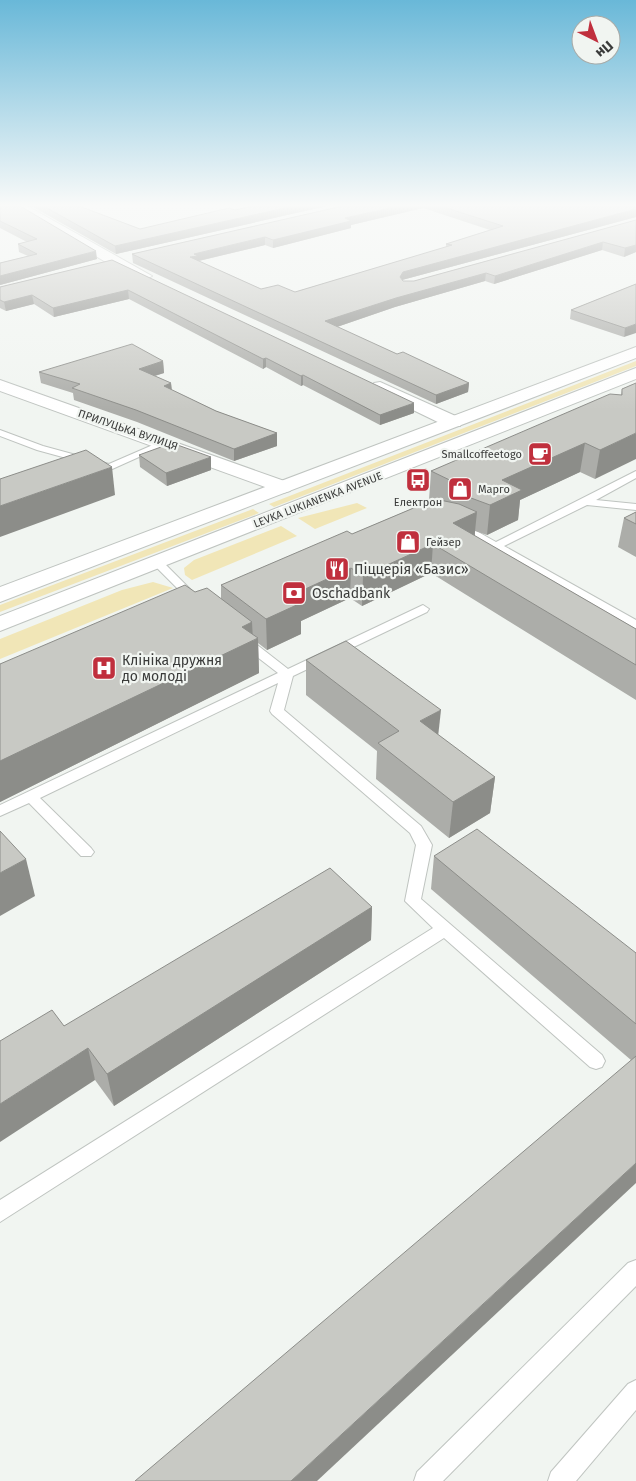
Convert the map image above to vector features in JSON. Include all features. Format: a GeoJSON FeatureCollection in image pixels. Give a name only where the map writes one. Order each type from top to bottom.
{"type":"FeatureCollection","features":[{"type":"Feature","properties":{"kind":"main road"},"geometry":{"type":"LineString","coordinates":[[138,272],[155,280]]}},
{"type":"Feature","properties":{"kind":"main road","name":"LEVKA LUKIANENKA AVENUE"},"geometry":{"type":"LineString","coordinates":[[0,595],[636,352]]}},
{"type":"Feature","properties":{"kind":"main road","name":"LEVKA LUKIANENKA AVENUE"},"geometry":{"type":"LineString","coordinates":[[0,624],[636,373]]}},
{"type":"Feature","properties":{"kind":"main road"},"geometry":{"type":"LineString","coordinates":[[362,379],[453,422]]}},
{"type":"Feature","properties":{"kind":"main road","name":"ПРИЛУЦЬКА ВУЛИЦЯ"},"geometry":{"type":"LineString","coordinates":[[0,385],[283,486]]}},
{"type":"Feature","properties":{"kind":"lane"},"geometry":{"type":"LineString","coordinates":[[0,433],[40,448],[110,467],[165,443]]}},
{"type":"Feature","properties":{"kind":"lane"},"geometry":{"type":"LineString","coordinates":[[496,546],[585,502],[636,474]]}},
{"type":"Feature","properties":{"kind":"lane"},"geometry":{"type":"LineString","coordinates":[[585,502],[635,507]]}},
{"type":"Feature","properties":{"kind":"lane"},"geometry":{"type":"LineString","coordinates":[[450,524],[458,525],[636,625]]}},
{"type":"Feature","properties":{"kind":"lane"},"geometry":{"type":"LineString","coordinates":[[158,563],[203,608]]}},
{"type":"Feature","properties":{"kind":"lane"},"geometry":{"type":"LineString","coordinates":[[0,811],[31,798],[423,608]]}},
{"type":"Feature","properties":{"kind":"lane"},"geometry":{"type":"LineString","coordinates":[[233,632],[287,674]]}},
{"type":"Feature","properties":{"kind":"lane"},"geometry":{"type":"LineString","coordinates":[[287,674],[277,711],[416,830],[424,845],[412,901],[596,1061]]}},
{"type":"Feature","properties":{"kind":"lane"},"geometry":{"type":"LineString","coordinates":[[31,798],[86,852]]}},
{"type":"Feature","properties":{"kind":"lane"},"geometry":{"type":"LineString","coordinates":[[0,1212],[445,929]]}},
{"type":"Feature","properties":{"kind":"lane"},"geometry":{"type":"LineString","coordinates":[[426,1481],[636,1271]]}},
{"type":"Feature","properties":{"kind":"lane"},"geometry":{"type":"LineString","coordinates":[[560,1481],[636,1392]]}},
{"type":"Feature","properties":{"kind":"shaded area"},"geometry":{"type":"Polygon","coordinates":[[[636,361],[636,366],[274,507],[269,504],[636,361]]]}},
{"type":"Feature","properties":{"kind":"shaded area"},"geometry":{"type":"Polygon","coordinates":[[[357,503],[367,508],[315,529],[298,518],[357,503]]]}},
{"type":"Feature","properties":{"kind":"shaded area"},"geometry":{"type":"Polygon","coordinates":[[[253,509],[259,513],[0,612],[0,605],[253,509]]]}},
{"type":"Feature","properties":{"kind":"shaded area"},"geometry":{"type":"Polygon","coordinates":[[[281,526],[297,536],[192,580],[185,575],[184,568],[194,560],[281,526]]]}},
{"type":"Feature","properties":{"kind":"shaded area"},"geometry":{"type":"Polygon","coordinates":[[[153,582],[173,588],[0,659],[0,639],[122,590],[153,582]]]}},
{"type":"Feature","properties":{"kind":"building"},"geometry":{"type":"Polygon","coordinates":[[[0,272],[15,272],[0,276],[0,272]]]}},
{"type":"Feature","properties":{"kind":"building"},"geometry":{"type":"Polygon","coordinates":[[[62,272],[138,272],[414,403],[380,415],[303,375],[301,376],[266,358],[263,359],[128,290],[53,308],[32,295],[4,302],[0,300],[0,287],[62,272]]]}},
{"type":"Feature","properties":{"kind":"building"},"geometry":{"type":"Polygon","coordinates":[[[171,272],[224,272],[261,289],[278,285],[295,292],[361,272],[403,272],[400,277],[403,281],[414,281],[446,272],[507,272],[495,276],[486,273],[396,298],[325,321],[397,354],[403,352],[469,383],[436,395],[171,272]]]}},
{"type":"Feature","properties":{"kind":"building"},"geometry":{"type":"Polygon","coordinates":[[[636,284],[636,324],[625,328],[571,310],[636,284]]]}},
{"type":"Feature","properties":{"kind":"building"},"geometry":{"type":"Polygon","coordinates":[[[132,344],[163,361],[139,369],[171,383],[164,386],[216,411],[277,433],[234,449],[136,410],[72,388],[80,384],[39,372],[132,344]]]}},
{"type":"Feature","properties":{"kind":"building"},"geometry":{"type":"Polygon","coordinates":[[[636,383],[636,433],[600,450],[585,443],[502,480],[522,490],[490,505],[452,491],[462,486],[431,471],[610,394],[622,395],[622,389],[636,383]]]}},
{"type":"Feature","properties":{"kind":"building"},"geometry":{"type":"Polygon","coordinates":[[[172,443],[211,457],[166,473],[139,455],[172,443]]]}},
{"type":"Feature","properties":{"kind":"building"},"geometry":{"type":"Polygon","coordinates":[[[86,450],[112,467],[0,506],[0,479],[86,450]]]}},
{"type":"Feature","properties":{"kind":"building"},"geometry":{"type":"Polygon","coordinates":[[[435,499],[459,504],[477,512],[453,523],[636,629],[636,665],[433,544],[363,576],[351,568],[290,596],[301,603],[266,619],[221,585],[347,531],[352,534],[435,499]]]}},
{"type":"Feature","properties":{"kind":"building"},"geometry":{"type":"Polygon","coordinates":[[[636,512],[636,524],[624,518],[636,512]]]}},
{"type":"Feature","properties":{"kind":"building"},"geometry":{"type":"Polygon","coordinates":[[[185,585],[195,592],[207,588],[252,622],[242,627],[258,638],[0,761],[0,664],[185,585]]]}},
{"type":"Feature","properties":{"kind":"building"},"geometry":{"type":"Polygon","coordinates":[[[346,641],[441,710],[420,721],[495,777],[453,802],[378,743],[399,731],[306,660],[346,641]]]}},
{"type":"Feature","properties":{"kind":"building"},"geometry":{"type":"Polygon","coordinates":[[[477,829],[636,953],[636,1024],[434,856],[477,829]]]}},
{"type":"Feature","properties":{"kind":"building"},"geometry":{"type":"Polygon","coordinates":[[[0,831],[26,859],[0,873],[0,831]]]}},
{"type":"Feature","properties":{"kind":"building"},"geometry":{"type":"Polygon","coordinates":[[[330,868],[372,907],[107,1074],[88,1048],[0,1104],[0,1041],[52,1010],[64,1026],[330,868]]]}},
{"type":"Feature","properties":{"kind":"building"},"geometry":{"type":"Polygon","coordinates":[[[636,1056],[636,1163],[291,1481],[135,1481],[636,1056]]]}},
{"type":"Feature","properties":{"kind":"place","name":"Smallcoffeetogo"},"geometry":{"type":"Point","coordinates":[540,454]}},
{"type":"Feature","properties":{"kind":"place","name":"Електрон"},"geometry":{"type":"Point","coordinates":[418,480]}},
{"type":"Feature","properties":{"kind":"place","name":"Марго"},"geometry":{"type":"Point","coordinates":[460,489]}},
{"type":"Feature","properties":{"kind":"place","name":"Гейзер"},"geometry":{"type":"Point","coordinates":[408,542]}},
{"type":"Feature","properties":{"kind":"place","name":"Піццерія «Базис»"},"geometry":{"type":"Point","coordinates":[337,569]}},
{"type":"Feature","properties":{"kind":"place","name":"Oschadbank"},"geometry":{"type":"Point","coordinates":[294,593]}},
{"type":"Feature","properties":{"kind":"place","name":"Клініка дружня до молоді"},"geometry":{"type":"Point","coordinates":[104,668]}}]}
